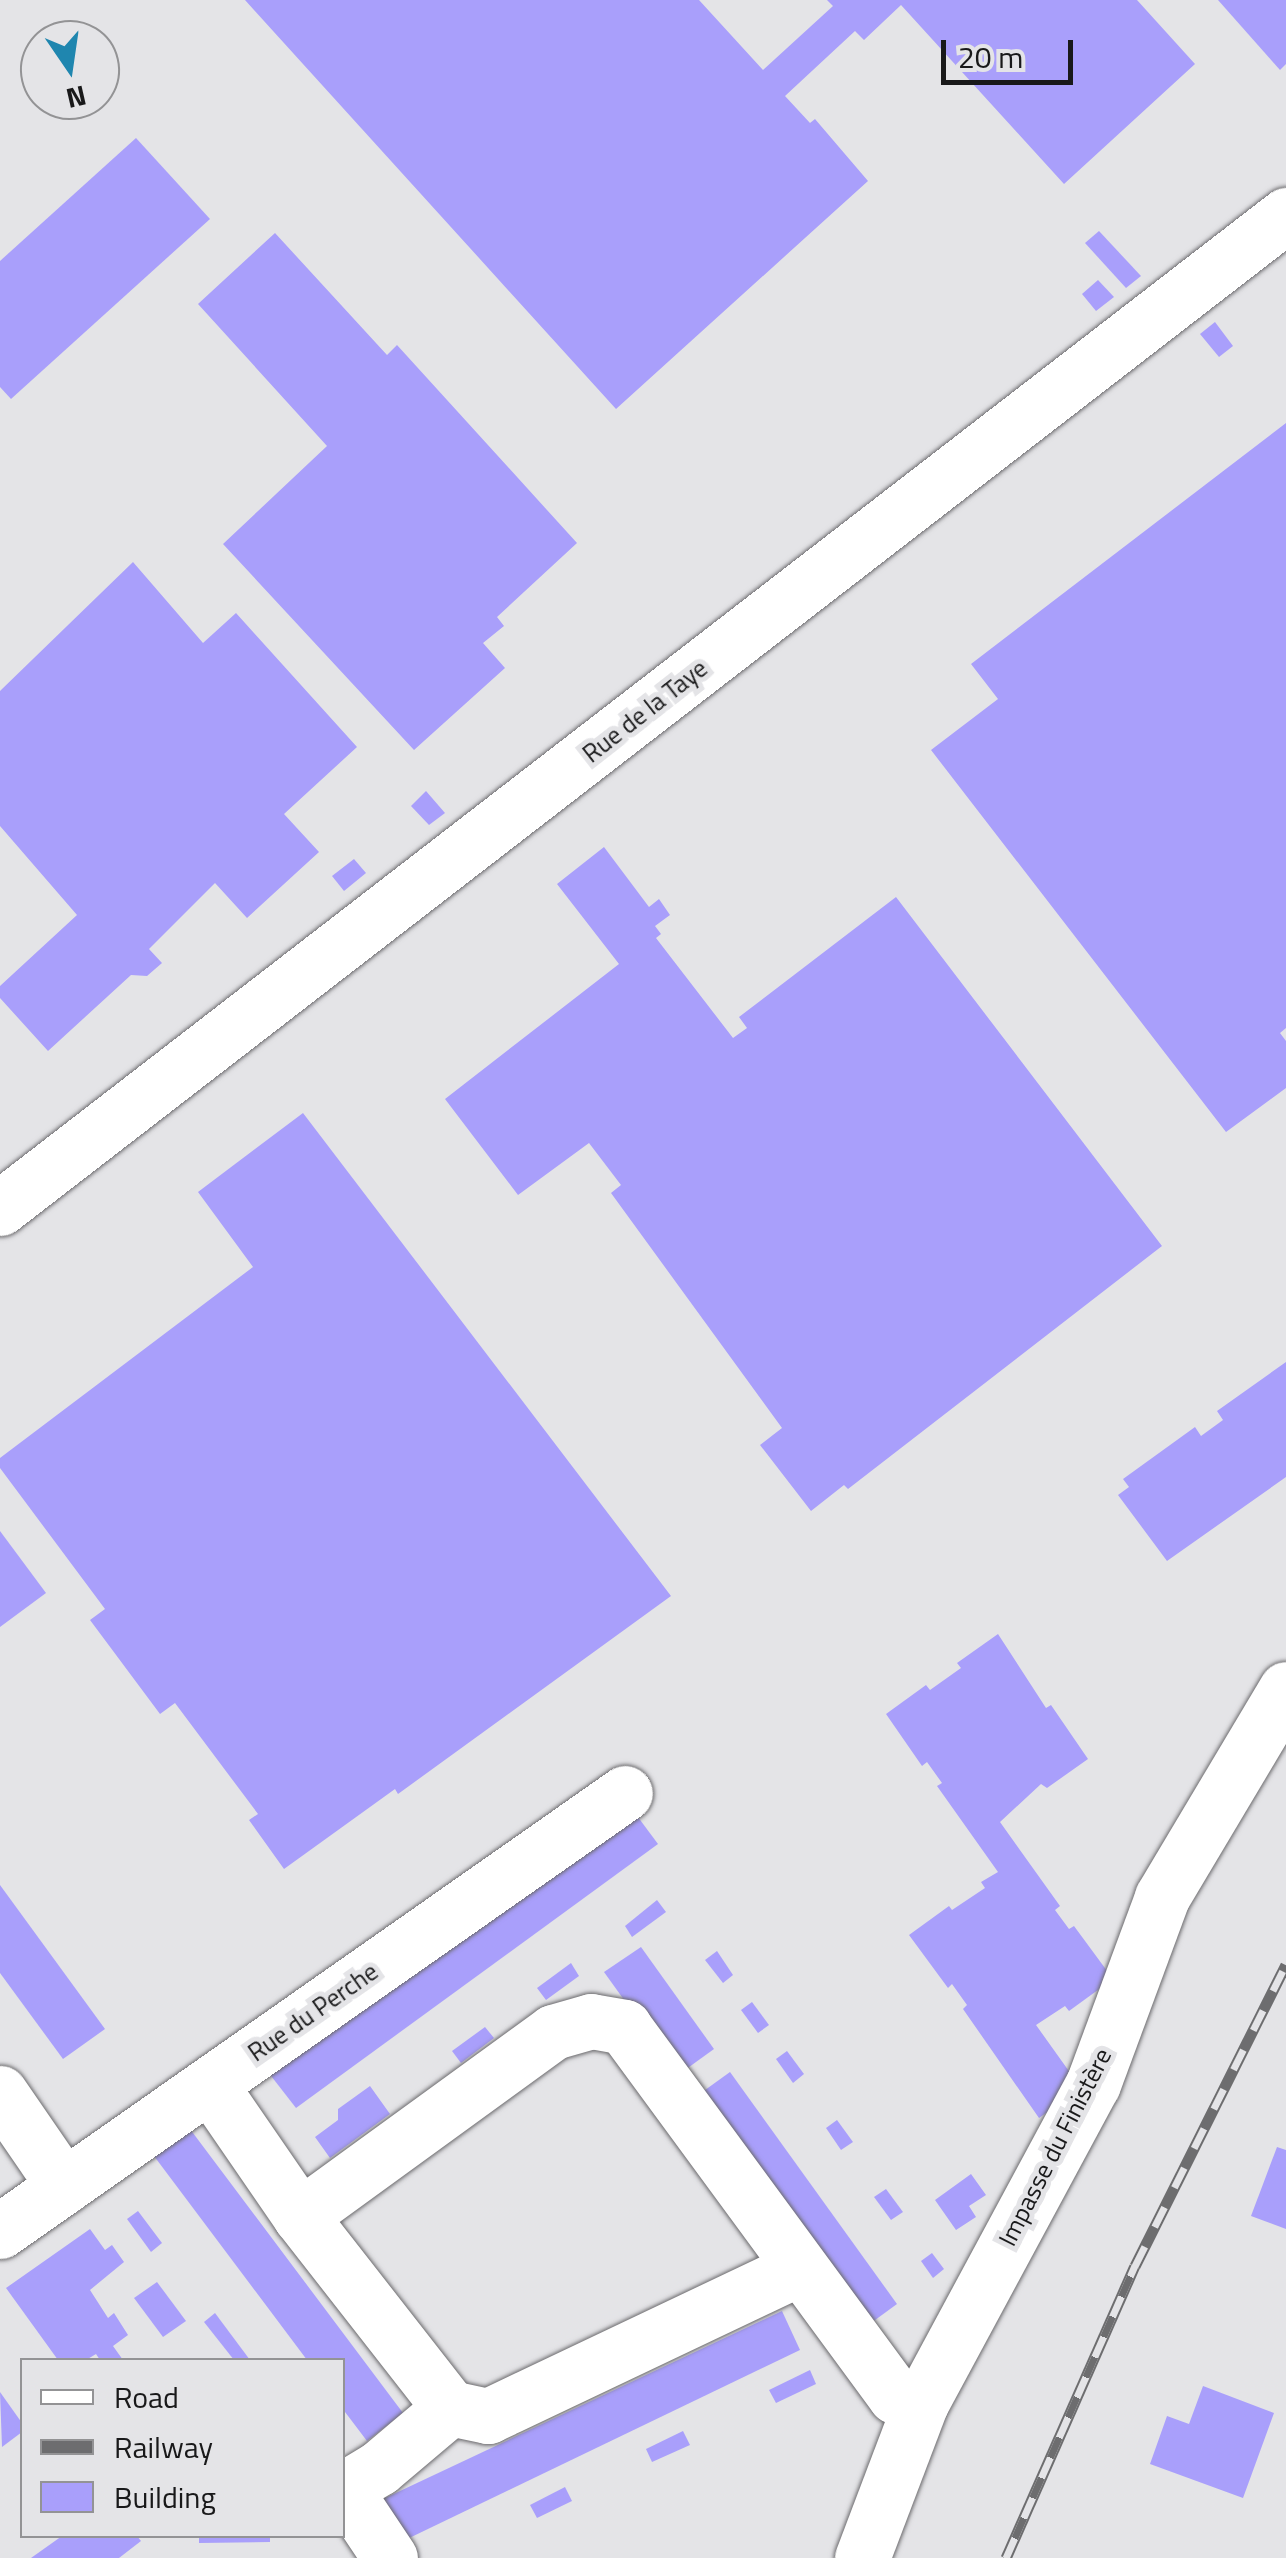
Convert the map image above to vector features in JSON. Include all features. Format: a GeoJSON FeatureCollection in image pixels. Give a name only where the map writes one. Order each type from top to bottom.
{"type":"FeatureCollection","features":[{"type":"Feature","properties":{"kind":"street","name":"Rue de la Taye"},"geometry":{"type":"LineString","coordinates":[[1,1206],[1286,215]]}},
{"type":"Feature","properties":{"kind":"street","name":"Impasse du Finistère"},"geometry":{"type":"LineString","coordinates":[[862,2558],[921,2403],[1092,2084],[1162,1897],[1286,1688]]}},
{"type":"Feature","properties":{"kind":"street","name":"Rue du Perche"},"geometry":{"type":"LineString","coordinates":[[0,2230],[625,1793]]}},
{"type":"Feature","properties":{"kind":"street"},"geometry":{"type":"LineString","coordinates":[[300,2216],[553,2032],[591,2020],[624,2027],[895,2396],[921,2403]]}},
{"type":"Feature","properties":{"kind":"street"},"geometry":{"type":"LineString","coordinates":[[210,2085],[300,2216],[450,2408],[488,2416],[800,2268]]}},
{"type":"Feature","properties":{"kind":"street"},"geometry":{"type":"LineString","coordinates":[[0,2093],[64,2186]]}},
{"type":"Feature","properties":{"kind":"street"},"geometry":{"type":"LineString","coordinates":[[345,2488],[379,2468],[450,2408]]}},
{"type":"Feature","properties":{"kind":"street"},"geometry":{"type":"LineString","coordinates":[[345,2490],[390,2558]]}},
{"type":"Feature","properties":{"kind":"building"},"geometry":{"type":"Polygon","coordinates":[[[245,0],[699,0],[763,70],[833,6],[827,0],[1137,0],[1195,64],[1064,184],[901,5],[864,40],[855,31],[785,96],[810,123],[815,119],[868,181],[616,409],[245,0]]]}},
{"type":"Feature","properties":{"kind":"building"},"geometry":{"type":"Polygon","coordinates":[[[1218,0],[1286,0],[1286,64],[1280,70],[1218,0]]]}},
{"type":"Feature","properties":{"kind":"building"},"geometry":{"type":"Polygon","coordinates":[[[136,138],[210,219],[11,399],[0,387],[0,261],[136,138]]]}},
{"type":"Feature","properties":{"kind":"building"},"geometry":{"type":"Polygon","coordinates":[[[1099,231],[1141,276],[1126,288],[1085,243],[1099,231]]]}},
{"type":"Feature","properties":{"kind":"building"},"geometry":{"type":"Polygon","coordinates":[[[275,233],[387,355],[397,345],[577,543],[497,617],[504,626],[483,643],[505,668],[414,750],[223,544],[327,446],[198,304],[275,233]]]}},
{"type":"Feature","properties":{"kind":"building"},"geometry":{"type":"Polygon","coordinates":[[[1098,280],[1114,297],[1096,311],[1082,294],[1098,280]]]}},
{"type":"Feature","properties":{"kind":"building"},"geometry":{"type":"Polygon","coordinates":[[[1215,322],[1233,346],[1219,357],[1200,334],[1215,322]]]}},
{"type":"Feature","properties":{"kind":"building"},"geometry":{"type":"Polygon","coordinates":[[[1286,423],[1286,1028],[1280,1033],[1286,1041],[1286,1088],[1226,1132],[931,750],[998,699],[971,664],[1286,423]]]}},
{"type":"Feature","properties":{"kind":"building"},"geometry":{"type":"Polygon","coordinates":[[[133,562],[203,643],[236,613],[357,747],[284,814],[319,852],[247,918],[215,883],[149,949],[162,963],[147,976],[131,975],[48,1051],[0,998],[0,986],[77,915],[0,826],[0,691],[133,562]]]}},
{"type":"Feature","properties":{"kind":"building"},"geometry":{"type":"Polygon","coordinates":[[[426,791],[445,813],[429,825],[411,806],[426,791]]]}},
{"type":"Feature","properties":{"kind":"building"},"geometry":{"type":"Polygon","coordinates":[[[604,847],[649,907],[659,899],[670,915],[655,926],[661,934],[656,938],[733,1038],[747,1028],[739,1017],[896,897],[1162,1246],[848,1489],[844,1485],[811,1511],[760,1445],[782,1428],[611,1193],[621,1185],[589,1143],[518,1195],[445,1099],[619,964],[557,884],[604,847]]]}},
{"type":"Feature","properties":{"kind":"building"},"geometry":{"type":"Polygon","coordinates":[[[354,859],[366,873],[344,891],[332,876],[354,859]]]}},
{"type":"Feature","properties":{"kind":"building"},"geometry":{"type":"Polygon","coordinates":[[[303,1113],[671,1596],[398,1794],[395,1789],[284,1869],[249,1820],[258,1814],[175,1703],[160,1714],[90,1620],[105,1609],[0,1468],[0,1458],[253,1267],[198,1192],[303,1113]]]}},
{"type":"Feature","properties":{"kind":"building"},"geometry":{"type":"Polygon","coordinates":[[[1286,1362],[1286,1477],[1167,1561],[1118,1495],[1129,1487],[1123,1479],[1195,1427],[1201,1436],[1223,1420],[1217,1411],[1286,1362]]]}},
{"type":"Feature","properties":{"kind":"building"},"geometry":{"type":"Polygon","coordinates":[[[0,1531],[46,1593],[0,1627],[0,1531]]]}},
{"type":"Feature","properties":{"kind":"building"},"geometry":{"type":"Polygon","coordinates":[[[998,1634],[1046,1708],[1051,1705],[1088,1759],[1047,1788],[1041,1784],[1000,1822],[1060,1906],[1055,1910],[1069,1929],[1074,1926],[1113,1979],[1069,2011],[1065,2006],[1036,2025],[1081,2088],[1039,2118],[963,2009],[967,2005],[952,1984],[948,1988],[909,1935],[949,1906],[952,1910],[985,1888],[981,1882],[998,1872],[937,1786],[942,1783],[927,1762],[922,1766],[886,1714],[926,1685],[930,1690],[961,1668],[957,1663],[998,1634]]]}},
{"type":"Feature","properties":{"kind":"building"},"geometry":{"type":"Polygon","coordinates":[[[629,1805],[658,1844],[296,2108],[268,2072],[629,1805]]]}},
{"type":"Feature","properties":{"kind":"building"},"geometry":{"type":"Polygon","coordinates":[[[0,1885],[105,2029],[63,2059],[0,1973],[0,1885]]]}},
{"type":"Feature","properties":{"kind":"building"},"geometry":{"type":"Polygon","coordinates":[[[657,1900],[666,1912],[632,1937],[625,1926],[657,1900]]]}},
{"type":"Feature","properties":{"kind":"building"},"geometry":{"type":"Polygon","coordinates":[[[641,1947],[714,2049],[678,2075],[604,1972],[641,1947]]]}},
{"type":"Feature","properties":{"kind":"building"},"geometry":{"type":"Polygon","coordinates":[[[717,1951],[733,1975],[723,1983],[705,1960],[717,1951]]]}},
{"type":"Feature","properties":{"kind":"building"},"geometry":{"type":"Polygon","coordinates":[[[571,1963],[579,1976],[546,2000],[537,1988],[571,1963]]]}},
{"type":"Feature","properties":{"kind":"building"},"geometry":{"type":"Polygon","coordinates":[[[752,2002],[769,2025],[758,2033],[741,2010],[752,2002]]]}},
{"type":"Feature","properties":{"kind":"building"},"geometry":{"type":"Polygon","coordinates":[[[485,2027],[494,2038],[461,2063],[452,2051],[485,2027]]]}},
{"type":"Feature","properties":{"kind":"building"},"geometry":{"type":"Polygon","coordinates":[[[787,2051],[804,2074],[793,2083],[776,2059],[787,2051]]]}},
{"type":"Feature","properties":{"kind":"building"},"geometry":{"type":"Polygon","coordinates":[[[730,2072],[897,2304],[860,2331],[694,2098],[730,2072]]]}},
{"type":"Feature","properties":{"kind":"building"},"geometry":{"type":"Polygon","coordinates":[[[370,2086],[390,2114],[330,2158],[315,2137],[338,2120],[338,2109],[370,2086]]]}},
{"type":"Feature","properties":{"kind":"building"},"geometry":{"type":"Polygon","coordinates":[[[837,2120],[853,2142],[841,2150],[826,2128],[837,2120]]]}},
{"type":"Feature","properties":{"kind":"building"},"geometry":{"type":"Polygon","coordinates":[[[190,2129],[403,2413],[367,2441],[345,2412],[345,2358],[306,2358],[154,2156],[190,2129]]]}},
{"type":"Feature","properties":{"kind":"building"},"geometry":{"type":"Polygon","coordinates":[[[1277,2147],[1286,2150],[1286,2229],[1251,2216],[1277,2147]]]}},
{"type":"Feature","properties":{"kind":"building"},"geometry":{"type":"Polygon","coordinates":[[[971,2174],[986,2195],[969,2206],[976,2217],[956,2230],[935,2200],[971,2174]]]}},
{"type":"Feature","properties":{"kind":"building"},"geometry":{"type":"Polygon","coordinates":[[[886,2189],[903,2212],[891,2220],[874,2197],[886,2189]]]}},
{"type":"Feature","properties":{"kind":"building"},"geometry":{"type":"Polygon","coordinates":[[[138,2211],[162,2243],[151,2252],[127,2219],[138,2211]]]}},
{"type":"Feature","properties":{"kind":"building"},"geometry":{"type":"Polygon","coordinates":[[[90,2229],[105,2250],[112,2245],[124,2262],[90,2290],[108,2318],[114,2313],[128,2335],[113,2346],[122,2358],[99,2358],[96,2354],[89,2358],[57,2358],[6,2288],[90,2229]]]}},
{"type":"Feature","properties":{"kind":"building"},"geometry":{"type":"Polygon","coordinates":[[[932,2253],[944,2269],[933,2278],[921,2261],[932,2253]]]}},
{"type":"Feature","properties":{"kind":"building"},"geometry":{"type":"Polygon","coordinates":[[[157,2282],[186,2321],[163,2337],[134,2298],[157,2282]]]}},
{"type":"Feature","properties":{"kind":"building"},"geometry":{"type":"Polygon","coordinates":[[[782,2311],[800,2350],[403,2541],[383,2499],[782,2311]]]}},
{"type":"Feature","properties":{"kind":"building"},"geometry":{"type":"Polygon","coordinates":[[[215,2313],[249,2358],[232,2358],[204,2322],[215,2313]]]}},
{"type":"Feature","properties":{"kind":"building"},"geometry":{"type":"Polygon","coordinates":[[[810,2370],[816,2384],[776,2403],[769,2390],[810,2370]]]}},
{"type":"Feature","properties":{"kind":"building"},"geometry":{"type":"Polygon","coordinates":[[[1203,2386],[1274,2413],[1243,2498],[1150,2464],[1167,2416],[1189,2424],[1203,2386]]]}},
{"type":"Feature","properties":{"kind":"building"},"geometry":{"type":"Polygon","coordinates":[[[0,2392],[20,2420],[20,2434],[2,2447],[0,2392]]]}},
{"type":"Feature","properties":{"kind":"building"},"geometry":{"type":"Polygon","coordinates":[[[683,2431],[690,2445],[652,2462],[646,2449],[683,2431]]]}},
{"type":"Feature","properties":{"kind":"building"},"geometry":{"type":"Polygon","coordinates":[[[565,2487],[572,2501],[537,2518],[530,2505],[565,2487]]]}},
{"type":"Feature","properties":{"kind":"building"},"geometry":{"type":"Polygon","coordinates":[[[59,2538],[141,2541],[119,2558],[31,2558],[59,2538]]]}},
{"type":"Feature","properties":{"kind":"building"},"geometry":{"type":"Polygon","coordinates":[[[199,2538],[270,2538],[270,2542],[199,2543],[199,2538]]]}},
{"type":"Feature","properties":{"kind":"railway"},"geometry":{"type":"LineString","coordinates":[[1006,2558],[1135,2266],[1286,1965]]}}]}
